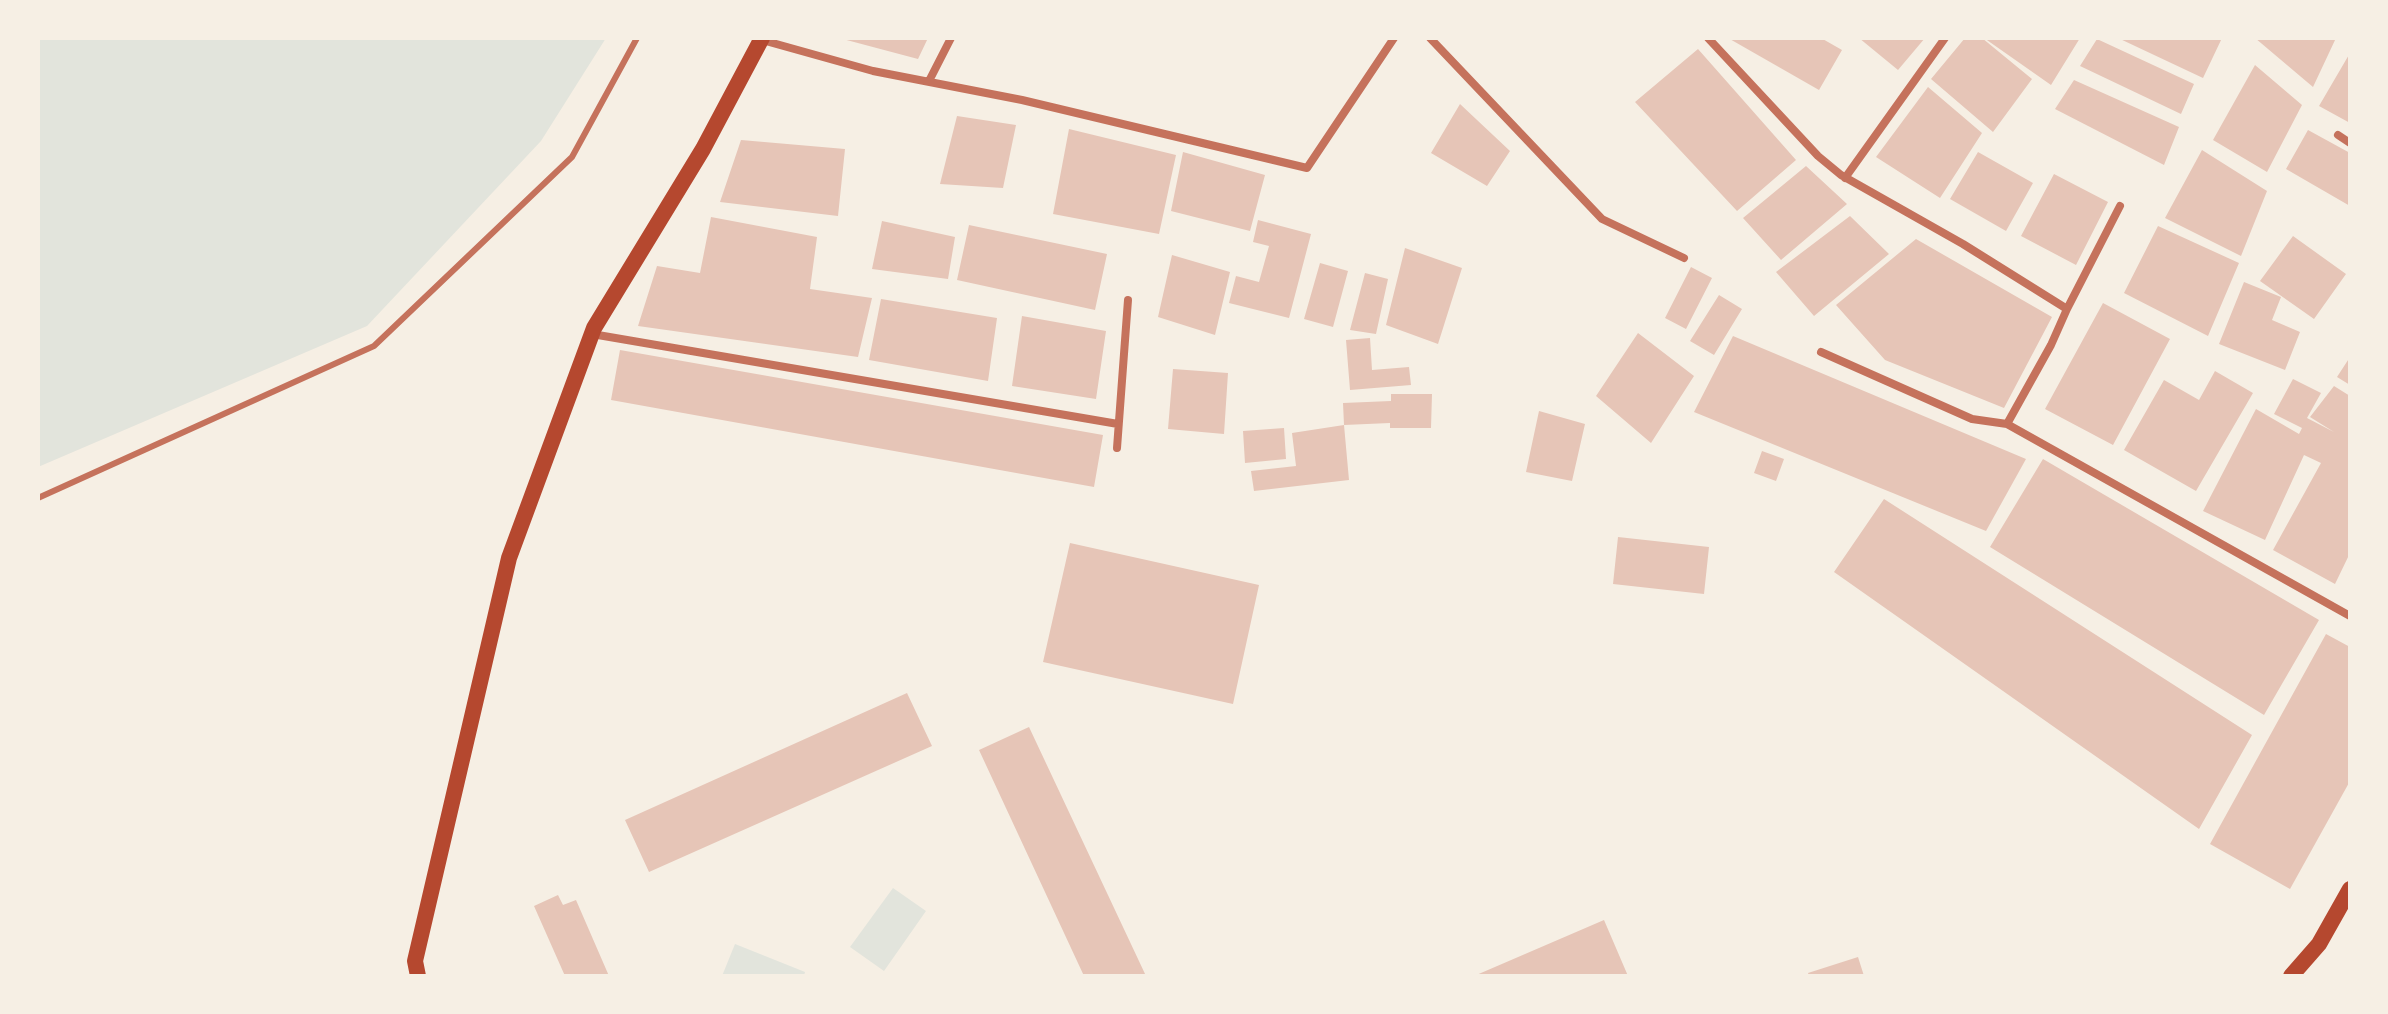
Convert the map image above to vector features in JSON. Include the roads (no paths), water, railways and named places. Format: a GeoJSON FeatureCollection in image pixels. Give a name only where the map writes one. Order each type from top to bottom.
{"type":"FeatureCollection","features":[{"type":"Feature","properties":{"kind":"main road"},"geometry":{"type":"LineString","coordinates":[[418,976],[415,961],[509,558],[592,334],[703,149],[762,39]]}},
{"type":"Feature","properties":{"kind":"main road"},"geometry":{"type":"LineString","coordinates":[[2291,976],[2319,944],[2350,889]]}},
{"type":"Feature","properties":{"kind":"street"},"geometry":{"type":"LineString","coordinates":[[929,81],[951,38]]}},
{"type":"Feature","properties":{"kind":"street"},"geometry":{"type":"LineString","coordinates":[[762,39],[873,71],[1022,100],[1307,168],[1394,38]]}},
{"type":"Feature","properties":{"kind":"street"},"geometry":{"type":"LineString","coordinates":[[1430,38],[1602,219],[1684,258]]}},
{"type":"Feature","properties":{"kind":"street"},"geometry":{"type":"LineString","coordinates":[[1708,38],[1818,156],[1845,178],[1963,244],[2067,309]]}},
{"type":"Feature","properties":{"kind":"street"},"geometry":{"type":"LineString","coordinates":[[1845,178],[1945,38]]}},
{"type":"Feature","properties":{"kind":"street"},"geometry":{"type":"LineString","coordinates":[[2338,135],[2350,143]]}},
{"type":"Feature","properties":{"kind":"street"},"geometry":{"type":"LineString","coordinates":[[2007,424],[2051,345],[2120,206]]}},
{"type":"Feature","properties":{"kind":"street"},"geometry":{"type":"LineString","coordinates":[[1117,448],[1128,300]]}},
{"type":"Feature","properties":{"kind":"street"},"geometry":{"type":"LineString","coordinates":[[592,334],[1118,424]]}},
{"type":"Feature","properties":{"kind":"street"},"geometry":{"type":"LineString","coordinates":[[1821,352],[1972,419],[2007,424],[2350,616]]}},
{"type":"Feature","properties":{"kind":"lane"},"geometry":{"type":"LineString","coordinates":[[38,498],[374,346],[572,157],[637,38]]}}]}
